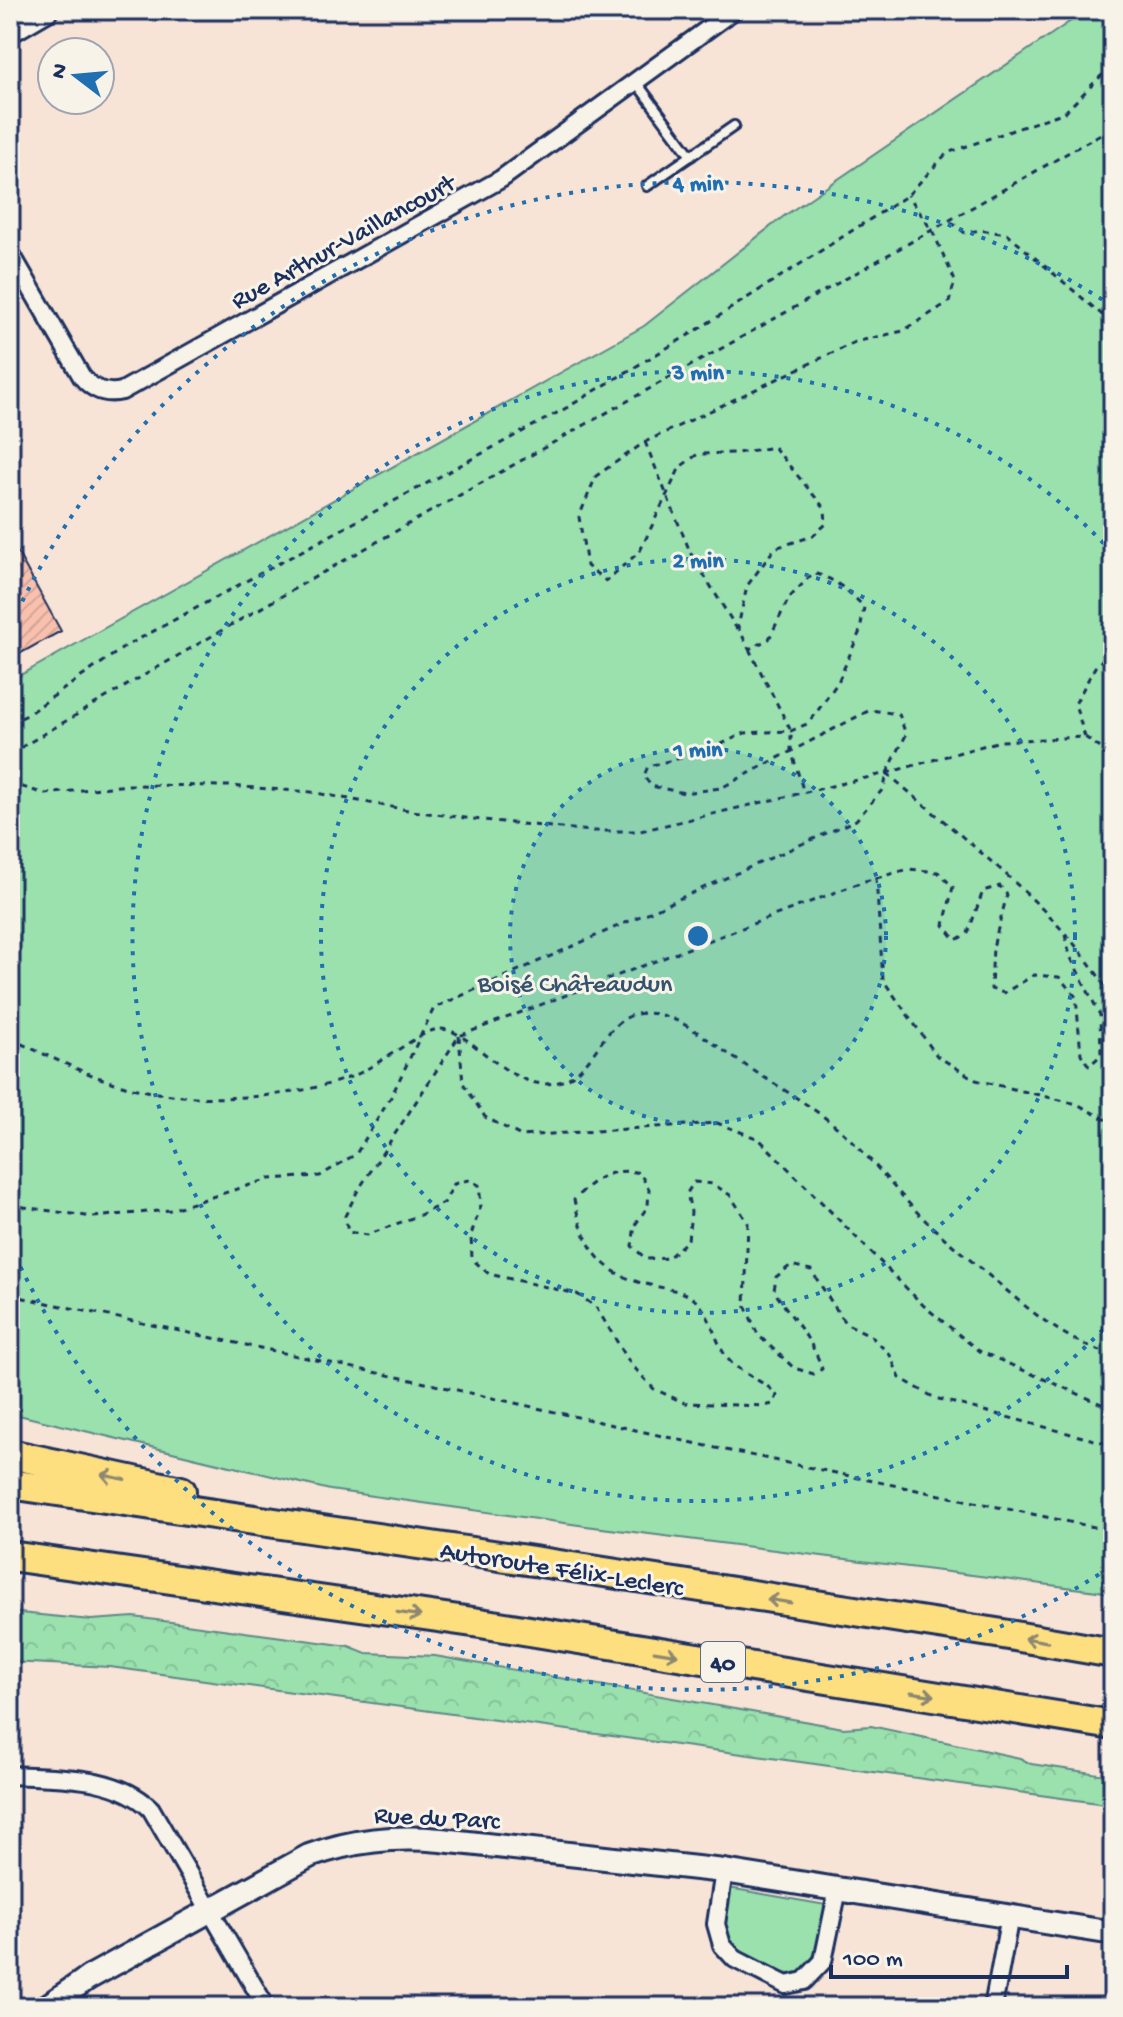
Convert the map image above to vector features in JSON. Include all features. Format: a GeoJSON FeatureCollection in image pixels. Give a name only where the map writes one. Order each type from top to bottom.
{"type":"FeatureCollection","features":[{"type":"Feature","properties":{"kind":"highway"},"geometry":{"type":"LineString","coordinates":[[10,1454],[252,1506],[352,1536]]}},
{"type":"Feature","properties":{"kind":"highway","name":"Autoroute Félix-Leclerc"},"geometry":{"type":"LineString","coordinates":[[10,1484],[540,1562],[1113,1653]]}},
{"type":"Feature","properties":{"kind":"highway","name":"40"},"geometry":{"type":"LineString","coordinates":[[10,1556],[495,1626],[1113,1725]]}},
{"type":"Feature","properties":{"kind":"highway"},"geometry":{"type":"LineString","coordinates":[[10,1573],[143,1588],[332,1602]]}},
{"type":"Feature","properties":{"kind":"street"},"geometry":{"type":"LineString","coordinates":[[10,31],[46,10]]}},
{"type":"Feature","properties":{"kind":"street","name":"Rue Arthur-Vaillancourt"},"geometry":{"type":"LineString","coordinates":[[10,252],[82,377],[100,391],[122,391],[501,179],[727,12]]}},
{"type":"Feature","properties":{"kind":"street"},"geometry":{"type":"LineString","coordinates":[[10,1775],[94,1782],[142,1800],[151,1809],[266,2007]]}},
{"type":"Feature","properties":{"kind":"street","name":"Rue du Parc"},"geometry":{"type":"LineString","coordinates":[[46,2007],[88,1978],[309,1856],[348,1843],[373,1839],[441,1840],[724,1871],[1113,1933]]}},
{"type":"Feature","properties":{"kind":"street"},"geometry":{"type":"LineString","coordinates":[[724,1871],[716,1924],[722,1945],[735,1959],[786,1985],[804,1981],[823,1961],[838,1889]]}},
{"type":"Feature","properties":{"kind":"street"},"geometry":{"type":"LineString","coordinates":[[993,2007],[1010,1916]]}},
{"type":"Feature","properties":{"kind":"lane"},"geometry":{"type":"LineString","coordinates":[[635,81],[691,156]]}},
{"type":"Feature","properties":{"kind":"lane"},"geometry":{"type":"LineString","coordinates":[[647,186],[734,126]]}},
{"type":"Feature","properties":{"kind":"path"},"geometry":{"type":"LineString","coordinates":[[10,723],[25,716],[126,646],[568,407],[697,330],[908,195],[947,153],[1065,112],[1101,76],[1113,69]]}},
{"type":"Feature","properties":{"kind":"path"},"geometry":{"type":"LineString","coordinates":[[10,754],[637,393],[951,222],[1113,127]]}},
{"type":"Feature","properties":{"kind":"path"},"geometry":{"type":"LineString","coordinates":[[804,793],[791,750],[791,731],[738,627],[747,586],[775,548],[813,536],[826,524],[825,509],[774,447],[737,453],[698,454],[680,467],[640,551],[606,581],[587,566],[579,517],[596,476],[645,442],[855,342],[903,331],[949,302],[955,281],[933,232],[908,195]]}},
{"type":"Feature","properties":{"kind":"path"},"geometry":{"type":"LineString","coordinates":[[951,222],[965,233],[980,230],[1007,234],[1113,324]]}},
{"type":"Feature","properties":{"kind":"path"},"geometry":{"type":"LineString","coordinates":[[645,442],[691,554],[749,649]]}},
{"type":"Feature","properties":{"kind":"path"},"geometry":{"type":"LineString","coordinates":[[10,1205],[93,1217],[109,1216],[170,1210],[269,1179],[320,1176],[356,1154],[391,1097],[434,1008],[856,820],[884,788],[887,773],[906,735],[899,714],[870,710],[721,788],[684,793],[651,786],[644,776],[648,766],[702,753],[745,733],[791,731],[809,723],[838,682],[860,631],[864,607],[849,591],[827,576],[813,573],[789,598],[769,639],[749,649]]}},
{"type":"Feature","properties":{"kind":"path"},"geometry":{"type":"LineString","coordinates":[[1113,649],[1095,667],[1075,704],[1085,737],[1113,757]]}},
{"type":"Feature","properties":{"kind":"path"},"geometry":{"type":"LineString","coordinates":[[10,783],[45,794],[128,785],[311,792],[473,819],[591,831],[640,831],[887,773],[1000,741],[1085,737]]}},
{"type":"Feature","properties":{"kind":"path"},"geometry":{"type":"LineString","coordinates":[[887,773],[1032,898],[1097,971],[1113,1000]]}},
{"type":"Feature","properties":{"kind":"path"},"geometry":{"type":"LineString","coordinates":[[1065,935],[1070,956],[1100,1015],[1101,1055],[1089,1066],[1081,1054],[1076,997],[1059,977],[1034,975],[1004,993],[991,989],[993,947],[1007,895],[1000,886],[983,891],[968,933],[956,940],[944,925],[953,887],[938,872],[909,869],[876,878],[459,1036],[357,1192],[345,1216],[348,1232],[367,1235],[444,1203],[454,1184],[468,1180],[479,1185],[481,1205],[471,1235],[472,1259],[489,1274],[577,1294],[596,1307],[630,1363],[654,1389],[685,1403],[773,1404],[777,1396],[772,1389],[750,1378],[725,1356],[705,1310],[688,1295],[632,1281],[603,1264],[582,1234],[574,1200],[592,1181],[627,1170],[640,1173],[649,1189],[648,1206],[635,1225],[632,1246],[646,1259],[668,1258],[688,1240],[691,1212],[687,1193],[694,1182],[713,1184],[730,1195],[748,1223],[745,1305],[758,1335],[794,1368],[814,1374],[822,1369],[816,1348],[796,1325],[774,1291],[776,1277],[791,1265],[811,1270],[845,1323],[870,1335],[890,1355],[900,1378],[935,1398],[1113,1445]]}},
{"type":"Feature","properties":{"kind":"path"},"geometry":{"type":"LineString","coordinates":[[876,878],[883,980],[937,1056],[976,1080],[1077,1104],[1113,1124]]}},
{"type":"Feature","properties":{"kind":"path"},"geometry":{"type":"LineString","coordinates":[[10,1039],[123,1086],[167,1093],[237,1096],[286,1093],[348,1079],[439,1029],[459,1036],[517,1076],[548,1084],[565,1080],[575,1073],[609,1031],[630,1016],[656,1014],[677,1021],[838,1129],[924,1219],[1045,1322],[1080,1343],[1113,1355]]}},
{"type":"Feature","properties":{"kind":"path"},"geometry":{"type":"LineString","coordinates":[[459,1036],[463,1083],[485,1117],[521,1136],[717,1123],[759,1139],[924,1306],[979,1351],[1113,1409]]}},
{"type":"Feature","properties":{"kind":"path"},"geometry":{"type":"LineString","coordinates":[[10,1295],[1113,1531]]}},
{"type":"Feature","properties":{"kind":"green space","name":"Boisé Châteaudun"},"geometry":{"type":"Polygon","coordinates":[[[1087,10],[1113,10],[1113,1593],[330,1490],[10,1413],[10,681],[644,326],[784,216],[1087,10]]]}},
{"type":"Feature","properties":{"kind":"green space"},"geometry":{"type":"Polygon","coordinates":[[[10,1612],[91,1620],[134,1617],[349,1646],[366,1653],[435,1656],[843,1728],[871,1726],[1020,1758],[1031,1764],[1113,1776],[1113,1805],[110,1667],[10,1662],[10,1612]]]}},
{"type":"Feature","properties":{"kind":"green space"},"geometry":{"type":"Polygon","coordinates":[[[729,1888],[826,1905],[816,1950],[800,1974],[772,1969],[749,1959],[732,1946],[725,1927],[729,1888]]]}},
{"type":"Feature","properties":{"kind":"building"},"geometry":{"type":"Polygon","coordinates":[[[10,539],[61,631],[10,659],[10,539]]]}}]}
